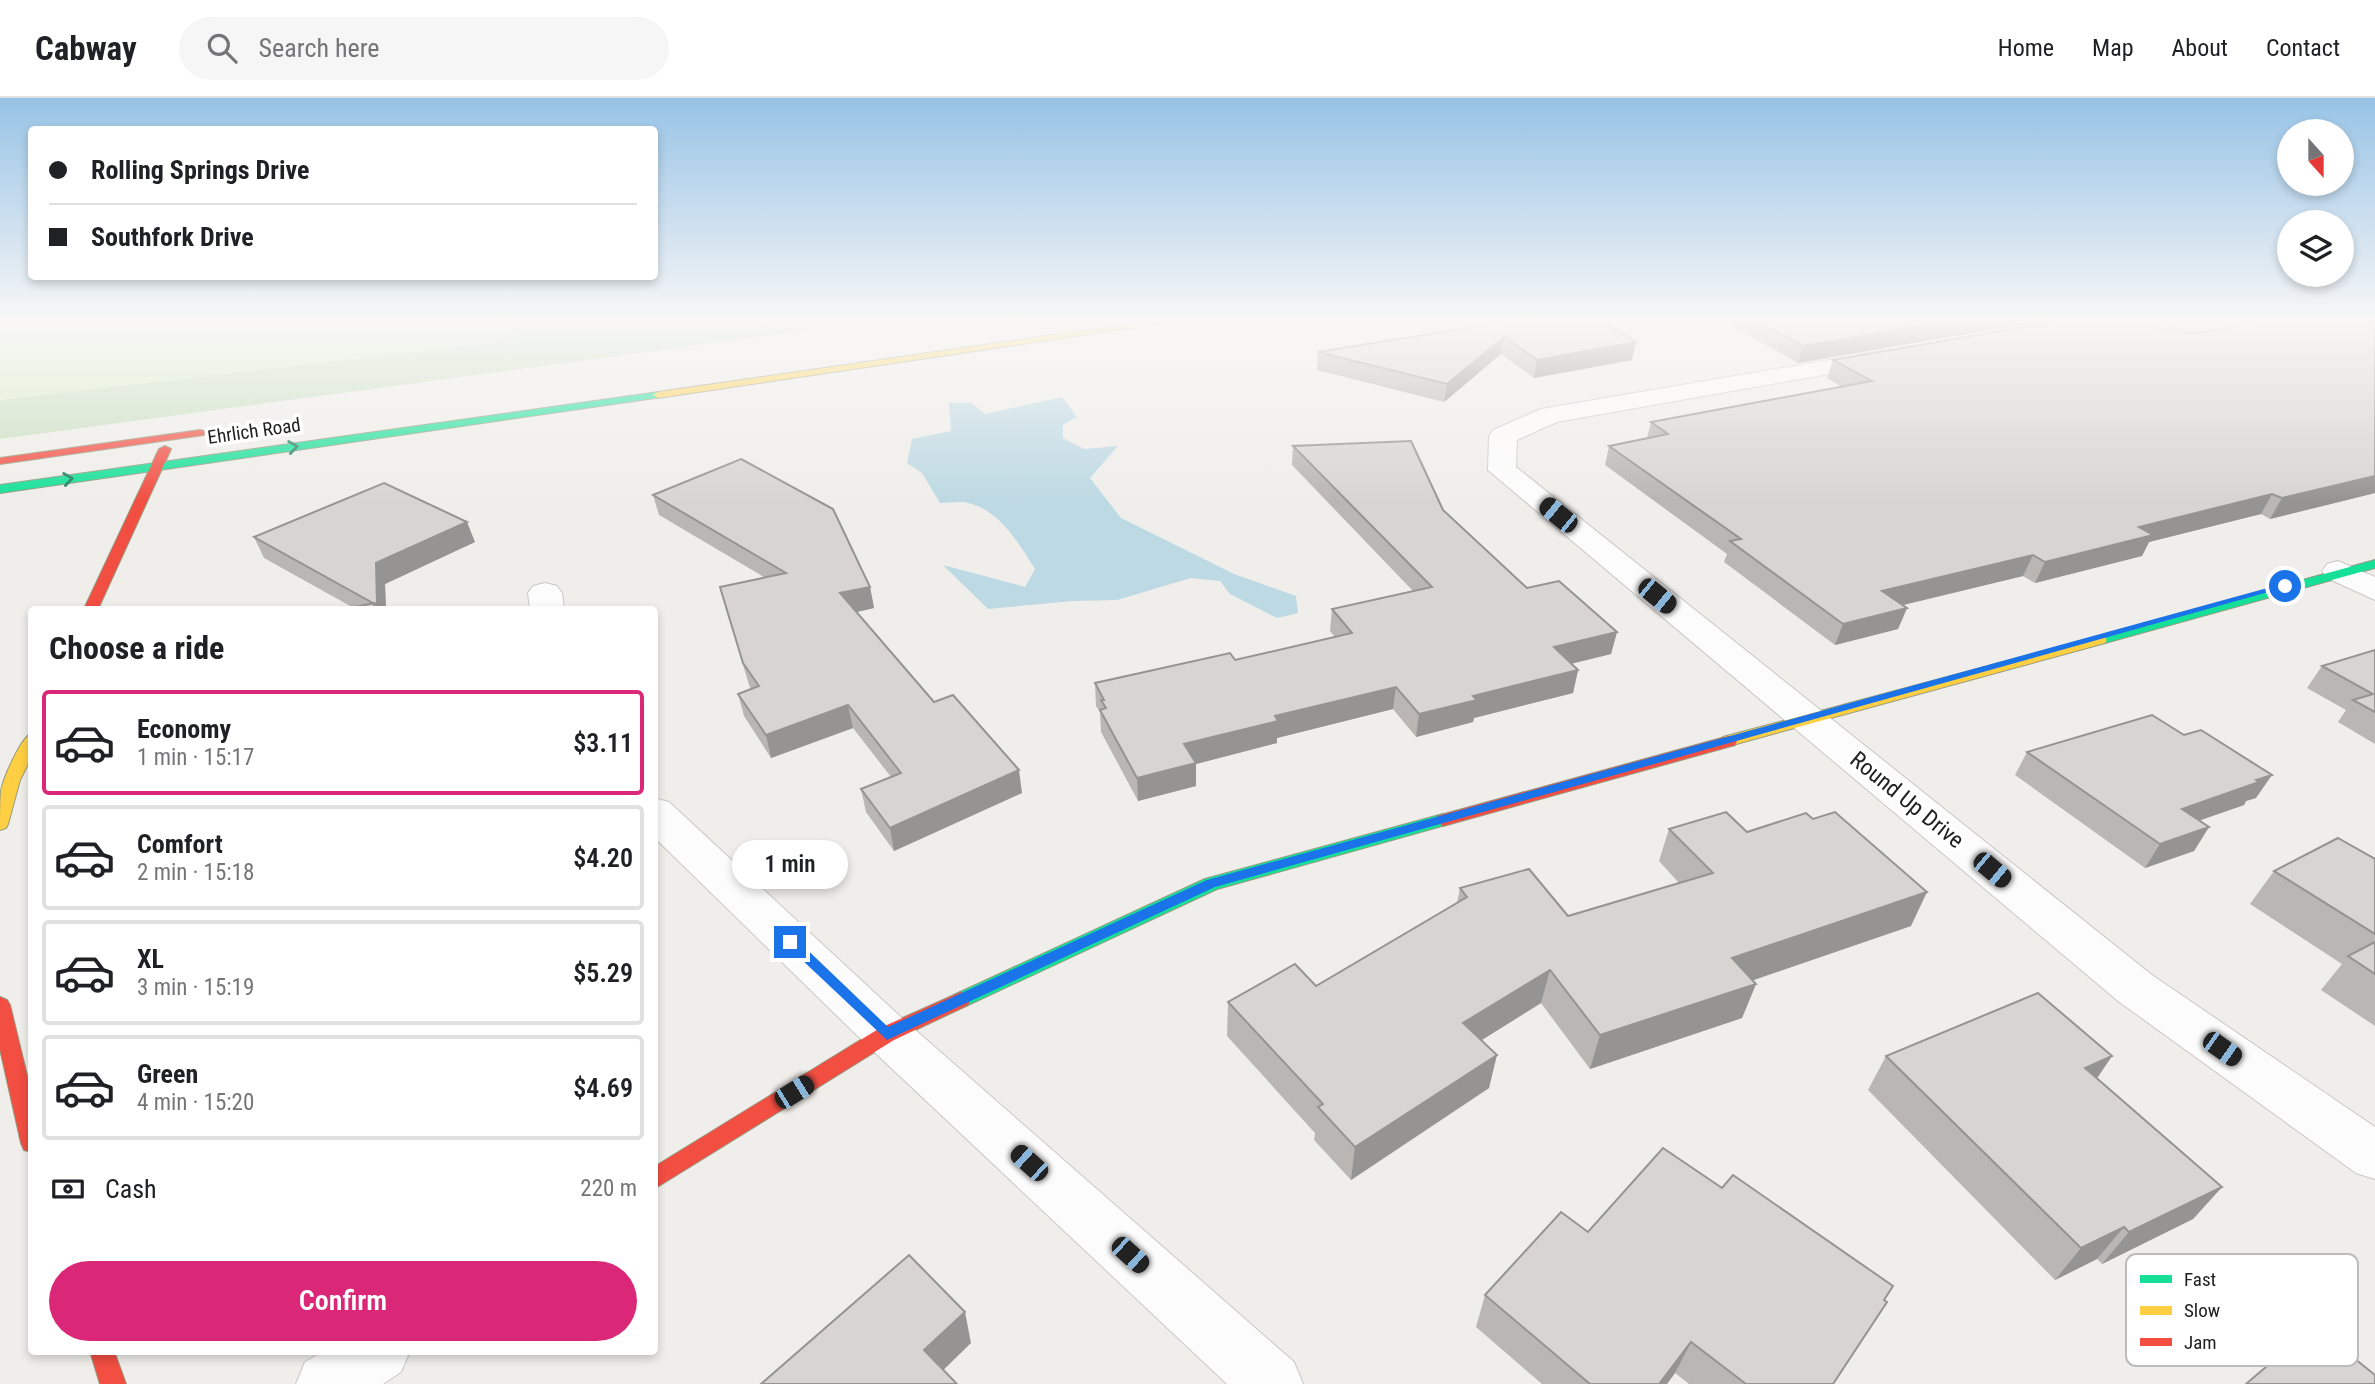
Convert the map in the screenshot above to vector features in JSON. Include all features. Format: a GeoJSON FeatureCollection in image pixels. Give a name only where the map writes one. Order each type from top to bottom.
{"type":"FeatureCollection","features":[{"type":"Feature","properties":{"kind":"street","name":"Ehrlich Road"},"geometry":{"type":"LineString","coordinates":[[0,489],[762,380]]}},
{"type":"Feature","properties":{"kind":"street","name":"Round Up Drive"},"geometry":{"type":"LineString","coordinates":[[1753,380],[1549,415],[1503,436],[1502,470],[2135,988],[2375,1156]]}},
{"type":"Feature","properties":{"kind":"street","name":"Ehrlich Road"},"geometry":{"type":"LineString","coordinates":[[0,461],[212,432]]}},
{"type":"Feature","properties":{"kind":"street"},"geometry":{"type":"LineString","coordinates":[[92,606],[170,438]]}},
{"type":"Feature","properties":{"kind":"street"},"geometry":{"type":"LineString","coordinates":[[658,1177],[887,1034],[1211,884],[2375,564]]}},
{"type":"Feature","properties":{"kind":"street"},"geometry":{"type":"LineString","coordinates":[[2338,572],[2375,590]]}},
{"type":"Feature","properties":{"kind":"street"},"geometry":{"type":"LineString","coordinates":[[0,824],[12,780],[28,746]]}},
{"type":"Feature","properties":{"kind":"street"},"geometry":{"type":"LineString","coordinates":[[658,817],[887,1034],[1272,1384]]}},
{"type":"Feature","properties":{"kind":"street"},"geometry":{"type":"LineString","coordinates":[[0,1005],[28,1126]]}},
{"type":"Feature","properties":{"kind":"street"},"geometry":{"type":"LineString","coordinates":[[103,1355],[113,1384]]}},
{"type":"Feature","properties":{"kind":"street"},"geometry":{"type":"LineString","coordinates":[[327,1384],[374,1355]]}},
{"type":"Feature","properties":{"kind":"green space"},"geometry":{"type":"Polygon","coordinates":[[[0,380],[351,380],[0,427],[0,380]]]}},
{"type":"Feature","properties":{"kind":"green space"},"geometry":{"type":"Polygon","coordinates":[[[174,380],[439,380],[0,439],[0,400],[174,380]]]}},
{"type":"Feature","properties":{"kind":"water"},"geometry":{"type":"Polygon","coordinates":[[[1062,397],[1077,417],[1063,425],[1063,438],[1084,449],[1118,446],[1090,478],[1121,518],[1234,574],[1296,596],[1298,613],[1277,618],[1230,594],[1220,581],[1191,578],[1117,600],[988,609],[943,565],[1025,587],[1035,569],[1008,529],[990,513],[968,503],[940,503],[922,473],[907,463],[912,439],[951,431],[949,403],[971,403],[985,414],[1062,397]]]}},
{"type":"Feature","properties":{"kind":"building"},"geometry":{"type":"Polygon","coordinates":[[[1431,380],[1452,380],[1447,384],[1431,380]]]}},
{"type":"Feature","properties":{"kind":"building"},"geometry":{"type":"Polygon","coordinates":[[[2375,380],[2375,476],[2282,498],[2272,494],[2139,527],[2153,535],[2045,562],[2033,555],[1882,591],[1907,608],[1843,624],[1730,541],[1741,539],[1609,446],[1668,434],[1651,422],[1872,381],[2375,380]]]}},
{"type":"Feature","properties":{"kind":"building"},"geometry":{"type":"Polygon","coordinates":[[[1411,441],[1443,510],[1527,588],[1559,581],[1617,632],[1554,647],[1578,670],[1473,696],[1477,700],[1419,714],[1396,687],[1275,716],[1278,721],[1184,744],[1196,763],[1137,778],[1100,710],[1106,708],[1095,683],[1230,653],[1235,660],[1352,633],[1332,609],[1432,587],[1293,446],[1411,441]]]}},
{"type":"Feature","properties":{"kind":"building"},"geometry":{"type":"Polygon","coordinates":[[[741,459],[833,509],[870,587],[840,593],[934,702],[953,695],[1019,770],[890,828],[861,789],[901,773],[848,705],[766,735],[738,694],[759,686],[743,663],[720,587],[786,573],[653,495],[741,459]]]}},
{"type":"Feature","properties":{"kind":"building"},"geometry":{"type":"Polygon","coordinates":[[[384,483],[467,522],[376,563],[377,605],[254,537],[384,483]]]}},
{"type":"Feature","properties":{"kind":"building"},"geometry":{"type":"Polygon","coordinates":[[[2375,650],[2375,712],[2353,700],[2373,694],[2322,666],[2375,650]]]}},
{"type":"Feature","properties":{"kind":"building"},"geometry":{"type":"Polygon","coordinates":[[[2152,715],[2184,735],[2201,730],[2272,775],[2182,809],[2209,827],[2160,844],[2027,752],[2152,715]]]}},
{"type":"Feature","properties":{"kind":"building"},"geometry":{"type":"Polygon","coordinates":[[[1726,812],[1747,832],[1806,813],[1813,819],[1835,812],[1927,892],[1732,958],[1756,984],[1600,1035],[1550,970],[1463,1023],[1497,1055],[1355,1147],[1318,1107],[1323,1104],[1228,1002],[1295,964],[1316,986],[1467,897],[1460,888],[1529,869],[1568,916],[1713,873],[1669,829],[1726,812]]]}},
{"type":"Feature","properties":{"kind":"building"},"geometry":{"type":"Polygon","coordinates":[[[2338,838],[2375,859],[2375,934],[2274,871],[2338,838]]]}},
{"type":"Feature","properties":{"kind":"building"},"geometry":{"type":"Polygon","coordinates":[[[2375,942],[2375,974],[2348,956],[2375,942]]]}},
{"type":"Feature","properties":{"kind":"building"},"geometry":{"type":"Polygon","coordinates":[[[2038,993],[2112,1056],[2085,1068],[2222,1187],[2129,1232],[2124,1227],[2081,1248],[1886,1056],[2038,993]]]}},
{"type":"Feature","properties":{"kind":"building"},"geometry":{"type":"Polygon","coordinates":[[[1663,1148],[1722,1188],[1733,1175],[1893,1286],[1884,1300],[1887,1302],[1833,1384],[1746,1384],[1691,1342],[1659,1384],[1590,1384],[1485,1295],[1561,1212],[1588,1232],[1663,1148]]]}},
{"type":"Feature","properties":{"kind":"building"},"geometry":{"type":"Polygon","coordinates":[[[909,1255],[965,1312],[924,1350],[957,1384],[761,1384],[909,1255]]]}},
{"type":"Feature","properties":{"kind":"building"},"geometry":{"type":"Polygon","coordinates":[[[2358,1361],[2375,1375],[2375,1384],[2246,1384],[2267,1366],[2358,1366],[2358,1361]]]}},
{"type":"Feature","properties":{"kind":"traffic: fast"},"geometry":{"type":"LineString","coordinates":[[0,489],[658,395]]}},
{"type":"Feature","properties":{"kind":"traffic: fast"},"geometry":{"type":"LineString","coordinates":[[2100,640],[2375,564]]}},
{"type":"Feature","properties":{"kind":"traffic: fast"},"geometry":{"type":"LineString","coordinates":[[961,1000],[1211,884],[1443,820]]}},
{"type":"Feature","properties":{"kind":"traffic: slow"},"geometry":{"type":"LineString","coordinates":[[658,395],[762,380]]}},
{"type":"Feature","properties":{"kind":"traffic: slow"},"geometry":{"type":"LineString","coordinates":[[1729,741],[2100,640]]}},
{"type":"Feature","properties":{"kind":"traffic: slow"},"geometry":{"type":"LineString","coordinates":[[0,824],[12,780],[28,746]]}},
{"type":"Feature","properties":{"kind":"traffic: jam"},"geometry":{"type":"LineString","coordinates":[[0,461],[200,433]]}},
{"type":"Feature","properties":{"kind":"traffic: jam"},"geometry":{"type":"LineString","coordinates":[[92,606],[165,449]]}},
{"type":"Feature","properties":{"kind":"traffic: jam"},"geometry":{"type":"LineString","coordinates":[[1443,820],[1729,741]]}},
{"type":"Feature","properties":{"kind":"traffic: jam"},"geometry":{"type":"LineString","coordinates":[[658,1177],[887,1034],[961,1000]]}},
{"type":"Feature","properties":{"kind":"traffic: jam"},"geometry":{"type":"LineString","coordinates":[[0,1005],[28,1126]]}},
{"type":"Feature","properties":{"kind":"traffic: jam"},"geometry":{"type":"LineString","coordinates":[[103,1355],[113,1384]]}},
{"type":"Feature","properties":{"kind":"route"},"geometry":{"type":"LineString","coordinates":[[790,942],[887,1034],[1211,884],[2285,586]]}}]}
